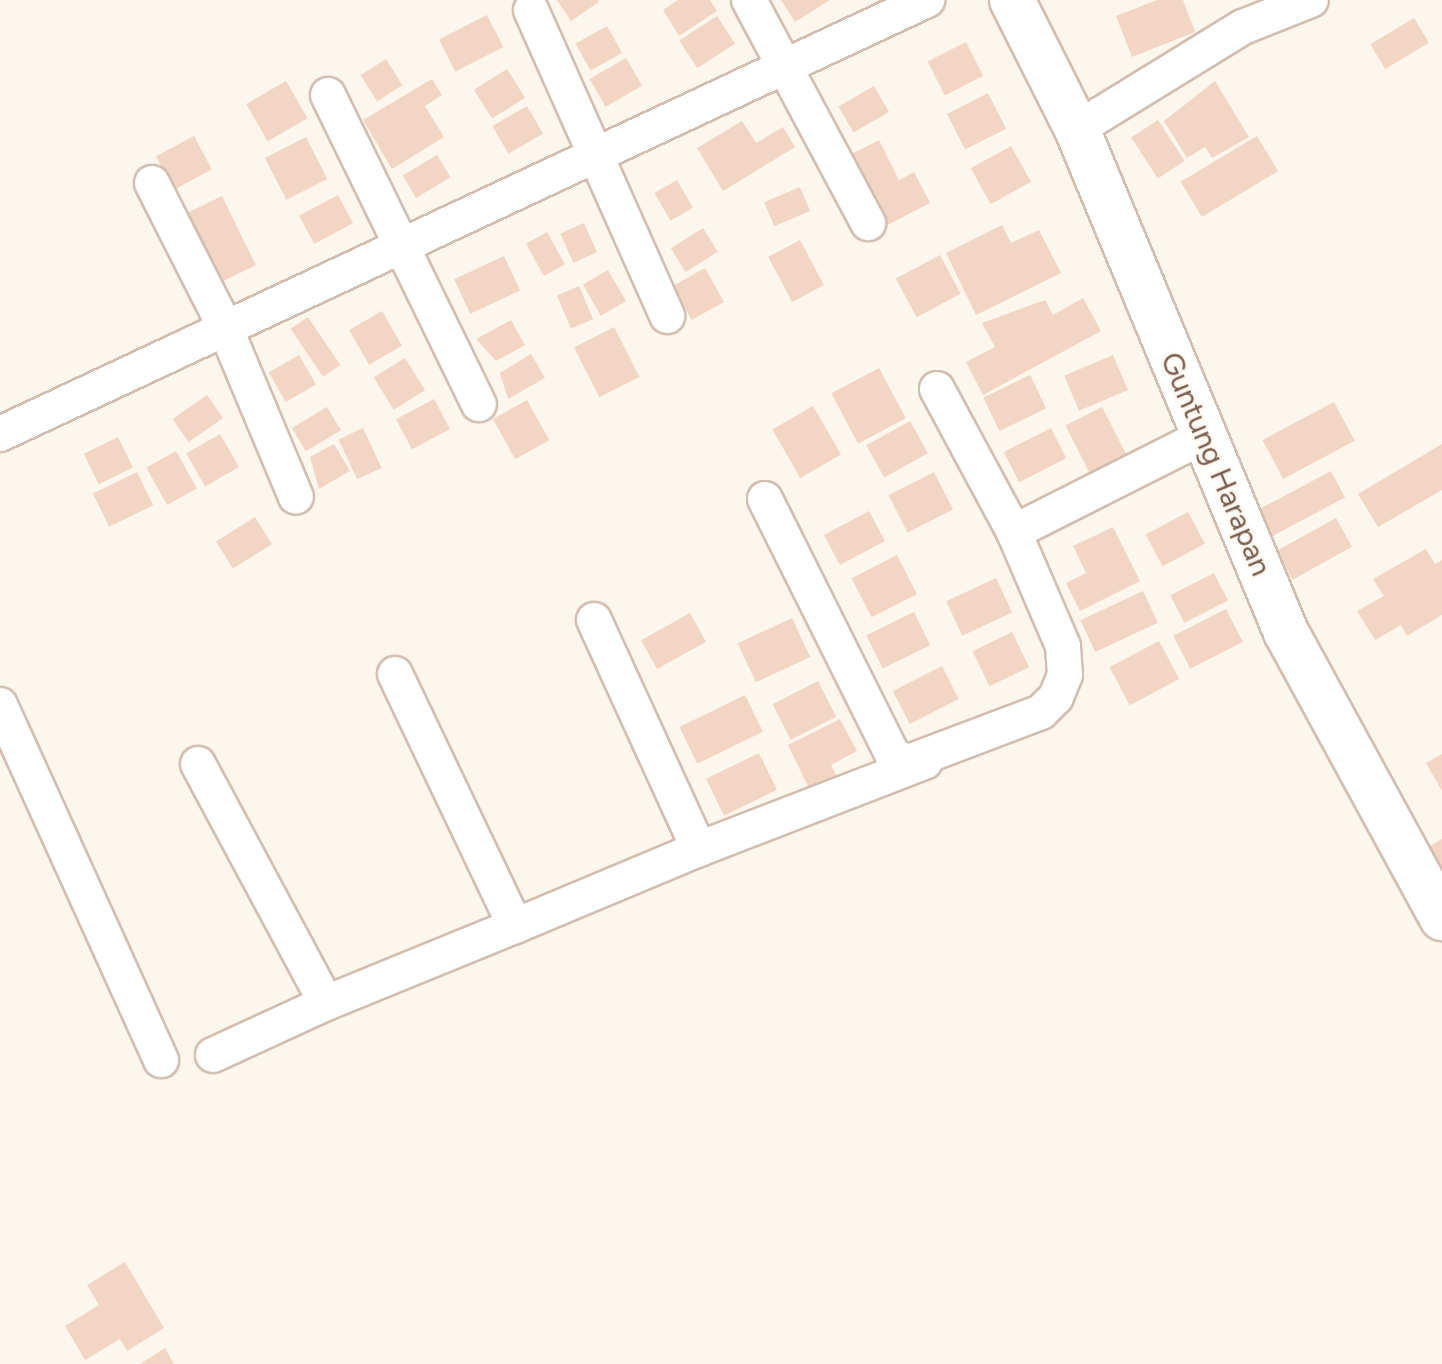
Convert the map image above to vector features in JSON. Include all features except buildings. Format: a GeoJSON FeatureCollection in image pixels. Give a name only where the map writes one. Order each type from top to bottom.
{"type":"FeatureCollection","features":[{"type":"Feature","properties":{"kind":"street"},"geometry":{"type":"LineString","coordinates":[[749,0],[782,71],[868,223]]}},
{"type":"Feature","properties":{"kind":"street"},"geometry":{"type":"LineString","coordinates":[[0,434],[224,325],[398,244],[596,158],[927,0]]}},
{"type":"Feature","properties":{"kind":"street","name":"Guntung Harapan"},"geometry":{"type":"LineString","coordinates":[[1012,0],[1077,129],[1286,632],[1442,918]]}},
{"type":"Feature","properties":{"kind":"street"},"geometry":{"type":"LineString","coordinates":[[1077,129],[1243,27],[1311,0]]}},
{"type":"Feature","properties":{"kind":"street"},"geometry":{"type":"LineString","coordinates":[[531,10],[667,316]]}},
{"type":"Feature","properties":{"kind":"street"},"geometry":{"type":"LineString","coordinates":[[328,95],[398,244],[479,404]]}},
{"type":"Feature","properties":{"kind":"street"},"geometry":{"type":"LineString","coordinates":[[152,183],[224,325],[296,497]]}},
{"type":"Feature","properties":{"kind":"street"},"geometry":{"type":"LineString","coordinates":[[213,1055],[326,1003],[699,849],[926,762],[1041,712],[1065,675],[1063,646],[1014,532],[937,389]]}},
{"type":"Feature","properties":{"kind":"street"},"geometry":{"type":"LineString","coordinates":[[1014,532],[1204,436]]}},
{"type":"Feature","properties":{"kind":"street"},"geometry":{"type":"LineString","coordinates":[[765,499],[893,756],[926,762]]}},
{"type":"Feature","properties":{"kind":"street"},"geometry":{"type":"LineString","coordinates":[[594,620],[699,849]]}},
{"type":"Feature","properties":{"kind":"street"},"geometry":{"type":"LineString","coordinates":[[395,674],[515,926]]}},
{"type":"Feature","properties":{"kind":"street"},"geometry":{"type":"LineString","coordinates":[[0,705],[161,1060]]}},
{"type":"Feature","properties":{"kind":"street"},"geometry":{"type":"LineString","coordinates":[[198,764],[326,1003]]}}]}
